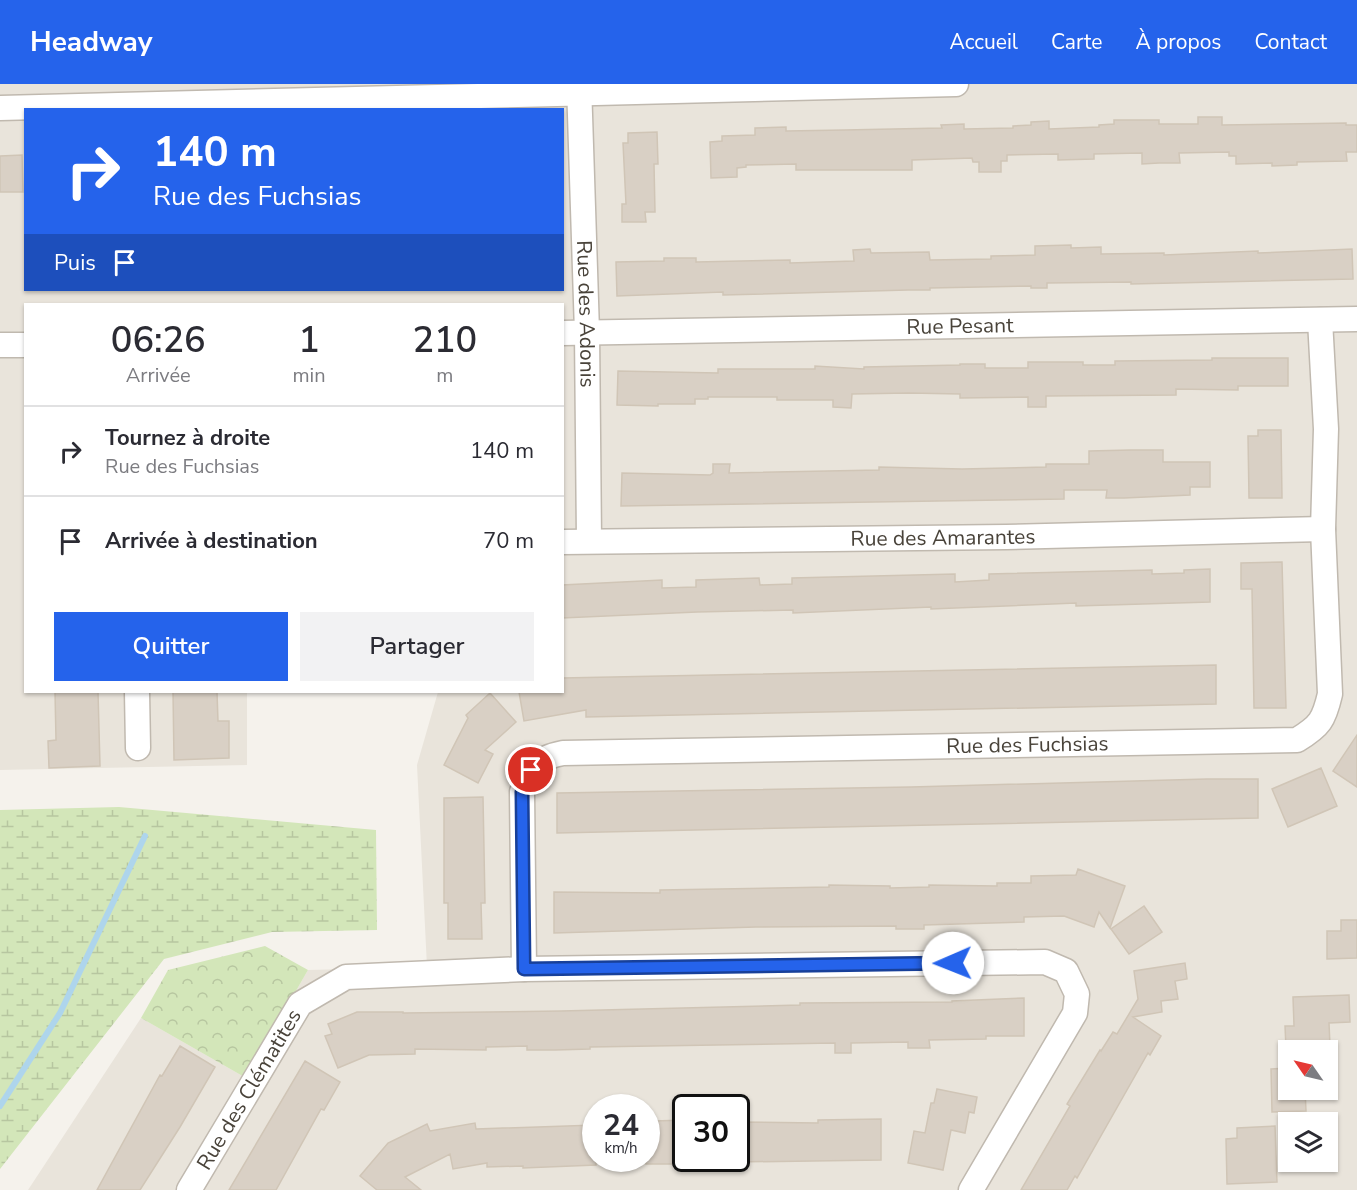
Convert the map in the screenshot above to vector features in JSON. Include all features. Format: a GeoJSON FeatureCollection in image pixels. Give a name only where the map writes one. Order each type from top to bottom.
{"type":"FeatureCollection","features":[{"type":"Feature","properties":{"kind":"street"},"geometry":{"type":"LineString","coordinates":[[0,108],[580,89],[956,84]]}},
{"type":"Feature","properties":{"kind":"street","name":"Rue des Adonis"},"geometry":{"type":"LineString","coordinates":[[580,89],[587,332],[589,541]]}},
{"type":"Feature","properties":{"kind":"street","name":"Rue Pesant"},"geometry":{"type":"LineString","coordinates":[[564,333],[1357,319]]}},
{"type":"Feature","properties":{"kind":"street","name":"Rue des Fuchsias"},"geometry":{"type":"LineString","coordinates":[[524,969],[522,792],[531,770],[546,756],[563,753],[1297,740],[1314,730],[1325,713],[1330,694],[1323,529],[1326,429],[1320,320]]}},
{"type":"Feature","properties":{"kind":"street"},"geometry":{"type":"LineString","coordinates":[[0,345],[24,345]]}},
{"type":"Feature","properties":{"kind":"street","name":"Rue des Amarantes"},"geometry":{"type":"LineString","coordinates":[[564,542],[1006,537],[1323,529]]}},
{"type":"Feature","properties":{"kind":"street"},"geometry":{"type":"LineString","coordinates":[[137,693],[138,748]]}},
{"type":"Feature","properties":{"kind":"street","name":"Rue des Clématites"},"geometry":{"type":"LineString","coordinates":[[189,1190],[300,1004],[346,976],[524,969],[1045,962],[1066,971],[1077,994],[1075,1013],[970,1190]]}},
{"type":"Feature","properties":{"kind":"shaded area"},"geometry":{"type":"Polygon","coordinates":[[[0,84],[1357,84],[1357,1190],[28,1190],[141,1018],[246,1078],[308,970],[427,967],[417,765],[438,693],[564,693],[564,303],[24,303],[24,693],[247,693],[247,765],[0,770],[0,84]]]}},
{"type":"Feature","properties":{"kind":"green space"},"geometry":{"type":"Polygon","coordinates":[[[119,807],[376,830],[377,930],[272,932],[164,959],[0,1169],[0,810],[119,807]]]}},
{"type":"Feature","properties":{"kind":"green space"},"geometry":{"type":"Polygon","coordinates":[[[265,946],[308,970],[246,1078],[141,1018],[168,970],[265,946]]]}},
{"type":"Feature","properties":{"kind":"building"},"geometry":{"type":"Polygon","coordinates":[[[1198,117],[1222,117],[1222,125],[1346,123],[1346,125],[1357,125],[1357,152],[1346,152],[1347,161],[1297,162],[1297,165],[1272,166],[1272,163],[1236,164],[1236,156],[1229,156],[1229,152],[1179,153],[1180,163],[1142,164],[1142,153],[1094,154],[1094,159],[1058,160],[1058,154],[1007,155],[1007,161],[1001,161],[1001,172],[979,172],[979,162],[973,162],[972,158],[912,160],[912,170],[796,170],[796,164],[746,165],[746,167],[737,168],[737,177],[711,178],[710,142],[722,141],[722,136],[755,135],[755,128],[786,127],[786,131],[844,130],[942,128],[941,125],[964,124],[964,129],[1013,128],[1013,126],[1031,125],[1031,122],[1049,121],[1049,129],[1099,127],[1099,125],[1114,124],[1114,120],[1159,120],[1159,124],[1198,124],[1198,117]]]}},
{"type":"Feature","properties":{"kind":"building"},"geometry":{"type":"Polygon","coordinates":[[[657,132],[658,164],[654,164],[655,212],[645,212],[646,222],[622,222],[622,204],[626,204],[623,143],[628,143],[628,133],[657,132]]]}},
{"type":"Feature","properties":{"kind":"building"},"geometry":{"type":"Polygon","coordinates":[[[22,155],[23,192],[0,192],[0,156],[22,155]]]}},
{"type":"Feature","properties":{"kind":"building"},"geometry":{"type":"Polygon","coordinates":[[[1071,245],[1071,248],[1101,247],[1101,254],[1164,253],[1164,255],[1352,249],[1353,279],[1131,284],[1131,282],[1047,283],[1047,288],[1031,288],[1031,286],[617,296],[616,262],[664,261],[664,258],[696,258],[696,262],[854,261],[853,250],[870,249],[871,253],[929,252],[930,260],[991,259],[991,256],[1035,255],[1035,246],[1071,245]]]}},
{"type":"Feature","properties":{"kind":"building"},"geometry":{"type":"Polygon","coordinates":[[[1212,358],[1288,358],[1288,386],[1238,386],[1238,390],[1176,389],[1176,395],[1046,396],[1046,407],[1028,407],[1028,397],[960,398],[960,394],[909,393],[852,394],[851,408],[833,407],[833,400],[777,400],[777,397],[708,397],[708,399],[695,399],[695,404],[617,405],[618,371],[718,373],[718,369],[815,369],[815,366],[864,369],[864,367],[960,364],[985,364],[985,368],[1028,368],[1028,362],[1083,362],[1083,365],[1115,365],[1115,361],[1212,360],[1212,358]]]}},
{"type":"Feature","properties":{"kind":"building"},"geometry":{"type":"Polygon","coordinates":[[[1258,430],[1281,430],[1282,498],[1249,498],[1248,436],[1258,436],[1258,430]]]}},
{"type":"Feature","properties":{"kind":"building"},"geometry":{"type":"Polygon","coordinates":[[[1163,450],[1163,462],[1210,462],[1210,487],[1190,487],[1190,495],[1124,498],[1106,498],[1107,490],[1064,490],[1064,499],[621,506],[622,473],[710,475],[713,473],[713,464],[730,464],[729,473],[879,470],[879,467],[962,469],[1046,467],[1046,464],[1089,464],[1089,451],[1163,450]]]}},
{"type":"Feature","properties":{"kind":"building"},"geometry":{"type":"Polygon","coordinates":[[[1282,562],[1286,708],[1254,708],[1252,589],[1241,589],[1241,563],[1282,562]]]}},
{"type":"Feature","properties":{"kind":"building"},"geometry":{"type":"Polygon","coordinates":[[[1210,569],[1210,602],[1076,606],[1076,603],[793,613],[793,610],[697,612],[564,618],[564,585],[662,580],[662,588],[696,587],[696,580],[759,578],[760,585],[792,584],[792,578],[955,574],[955,582],[989,580],[989,574],[1152,570],[1152,574],[1184,573],[1184,570],[1210,569]]]}},
{"type":"Feature","properties":{"kind":"building"},"geometry":{"type":"Polygon","coordinates":[[[1216,665],[1216,704],[586,717],[586,710],[524,721],[519,693],[564,693],[564,678],[1216,665]]]}},
{"type":"Feature","properties":{"kind":"building"},"geometry":{"type":"Polygon","coordinates":[[[55,693],[98,693],[100,766],[49,768],[48,741],[56,740],[55,693]]]}},
{"type":"Feature","properties":{"kind":"building"},"geometry":{"type":"Polygon","coordinates":[[[173,693],[217,693],[218,721],[229,721],[229,758],[174,760],[173,693]]]}},
{"type":"Feature","properties":{"kind":"building"},"geometry":{"type":"Polygon","coordinates":[[[490,693],[516,722],[485,750],[493,754],[478,783],[444,765],[468,718],[466,715],[490,693]]]}},
{"type":"Feature","properties":{"kind":"building"},"geometry":{"type":"Polygon","coordinates":[[[1357,735],[1357,787],[1333,771],[1357,735]]]}},
{"type":"Feature","properties":{"kind":"building"},"geometry":{"type":"Polygon","coordinates":[[[1321,768],[1337,806],[1288,827],[1272,789],[1321,768]]]}},
{"type":"Feature","properties":{"kind":"building"},"geometry":{"type":"Polygon","coordinates":[[[1258,779],[1258,818],[557,833],[557,793],[1258,779]]]}},
{"type":"Feature","properties":{"kind":"building"},"geometry":{"type":"Polygon","coordinates":[[[483,797],[485,903],[481,903],[482,939],[448,939],[448,903],[444,903],[444,798],[483,797]]]}},
{"type":"Feature","properties":{"kind":"building"},"geometry":{"type":"Polygon","coordinates":[[[1078,869],[1125,886],[1110,928],[1099,912],[1094,927],[1064,916],[1024,917],[1024,922],[924,925],[924,929],[896,929],[896,926],[756,927],[554,933],[554,892],[660,893],[660,890],[829,887],[829,885],[890,886],[890,888],[929,887],[929,885],[997,886],[997,883],[1031,883],[1031,876],[1076,875],[1078,869]]]}},
{"type":"Feature","properties":{"kind":"building"},"geometry":{"type":"Polygon","coordinates":[[[1144,906],[1162,932],[1129,954],[1111,929],[1144,906]]]}},
{"type":"Feature","properties":{"kind":"building"},"geometry":{"type":"Polygon","coordinates":[[[1341,920],[1357,920],[1357,958],[1327,959],[1327,931],[1341,931],[1341,920]]]}},
{"type":"Feature","properties":{"kind":"building"},"geometry":{"type":"Polygon","coordinates":[[[1185,963],[1187,979],[1175,981],[1178,999],[1161,1001],[1162,1012],[1133,1017],[1161,1036],[1150,1055],[1148,1053],[1077,1178],[1075,1176],[1067,1190],[1021,1190],[1070,1106],[1067,1104],[1100,1050],[1113,1032],[1117,1034],[1138,999],[1134,971],[1185,963]]]}},
{"type":"Feature","properties":{"kind":"building"},"geometry":{"type":"Polygon","coordinates":[[[1349,995],[1350,1022],[1329,1023],[1330,1040],[1286,1040],[1285,1026],[1294,1026],[1293,997],[1349,995]]]}},
{"type":"Feature","properties":{"kind":"building"},"geometry":{"type":"Polygon","coordinates":[[[1024,998],[1024,1036],[929,1040],[930,1048],[908,1048],[908,1042],[851,1043],[851,1053],[835,1053],[835,1043],[590,1047],[590,1049],[555,1050],[527,1050],[527,1046],[486,1047],[486,1050],[415,1049],[415,1054],[369,1055],[338,1068],[325,1036],[332,1034],[328,1024],[357,1012],[561,1011],[800,1005],[800,1003],[952,1002],[1024,998]]]}},
{"type":"Feature","properties":{"kind":"building"},"geometry":{"type":"Polygon","coordinates":[[[180,1046],[215,1067],[140,1190],[97,1190],[160,1075],[162,1076],[180,1046]]]}},
{"type":"Feature","properties":{"kind":"building"},"geometry":{"type":"Polygon","coordinates":[[[305,1061],[340,1082],[324,1110],[321,1109],[276,1190],[229,1190],[305,1061]]]}},
{"type":"Feature","properties":{"kind":"building"},"geometry":{"type":"Polygon","coordinates":[[[1271,1069],[1278,1069],[1278,1100],[1306,1100],[1306,1111],[1272,1112],[1271,1069]]]}},
{"type":"Feature","properties":{"kind":"building"},"geometry":{"type":"Polygon","coordinates":[[[937,1089],[977,1097],[974,1113],[969,1112],[965,1133],[951,1130],[943,1170],[908,1163],[914,1131],[925,1133],[931,1103],[934,1103],[937,1089]]]}},
{"type":"Feature","properties":{"kind":"building"},"geometry":{"type":"Polygon","coordinates":[[[881,1119],[881,1160],[750,1162],[750,1122],[818,1123],[818,1120],[881,1119]]]}},
{"type":"Feature","properties":{"kind":"building"},"geometry":{"type":"Polygon","coordinates":[[[672,1120],[672,1164],[660,1164],[660,1121],[672,1120]]]}},
{"type":"Feature","properties":{"kind":"building"},"geometry":{"type":"Polygon","coordinates":[[[475,1123],[476,1129],[582,1125],[582,1166],[523,1168],[523,1166],[487,1167],[487,1163],[453,1169],[450,1154],[405,1177],[421,1190],[377,1190],[360,1176],[388,1143],[427,1124],[430,1131],[475,1123]]]}},
{"type":"Feature","properties":{"kind":"building"},"geometry":{"type":"Polygon","coordinates":[[[1275,1126],[1277,1182],[1227,1184],[1226,1139],[1237,1138],[1237,1128],[1275,1126]]]}},
{"type":"Feature","properties":{"kind":"waterway"},"geometry":{"type":"LineString","coordinates":[[0,1106],[60,1013],[145,836]]}},
{"type":"Feature","properties":{"kind":"route"},"geometry":{"type":"LineString","coordinates":[[531,770],[522,792],[524,969],[953,963]]}}]}
